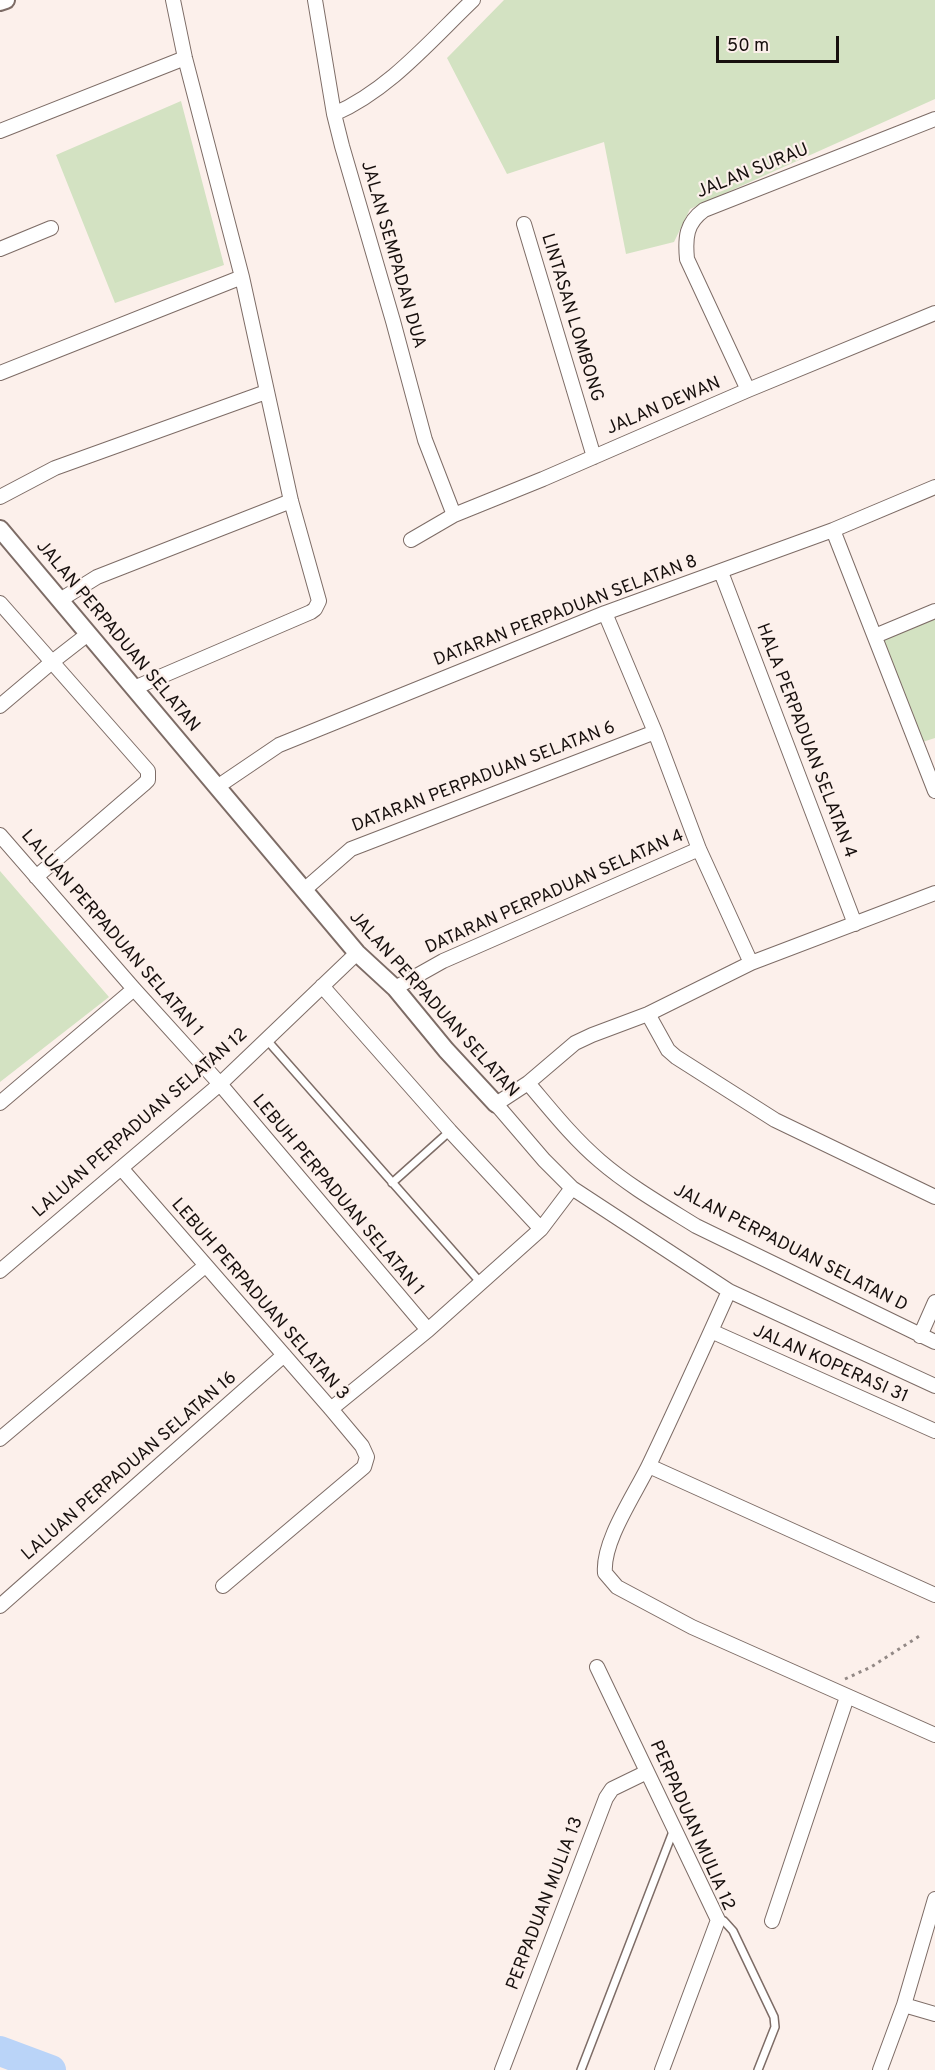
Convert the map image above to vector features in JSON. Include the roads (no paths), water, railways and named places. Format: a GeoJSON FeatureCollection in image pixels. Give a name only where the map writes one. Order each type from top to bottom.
{"type":"FeatureCollection","features":[{"type":"Feature","properties":{"kind":"street"},"geometry":{"type":"LineString","coordinates":[[0,2],[6,0]]}},
{"type":"Feature","properties":{"kind":"street"},"geometry":{"type":"LineString","coordinates":[[134,688],[311,612],[319,602],[291,501],[242,277],[185,58],[173,0]]}},
{"type":"Feature","properties":{"kind":"street","name":"JALAN SEMPADAN DUA"},"geometry":{"type":"LineString","coordinates":[[315,0],[334,114],[425,440],[454,515]]}},
{"type":"Feature","properties":{"kind":"street"},"geometry":{"type":"LineString","coordinates":[[334,114],[357,104],[379,89],[473,0]]}},
{"type":"Feature","properties":{"kind":"street"},"geometry":{"type":"LineString","coordinates":[[0,131],[185,58]]}},
{"type":"Feature","properties":{"kind":"street","name":"JALAN SURAU"},"geometry":{"type":"LineString","coordinates":[[748,390],[687,259],[688,228],[694,217],[704,210],[935,119]]}},
{"type":"Feature","properties":{"kind":"street","name":"LINTASAN LOMBONG"},"geometry":{"type":"LineString","coordinates":[[524,224],[594,457]]}},
{"type":"Feature","properties":{"kind":"street"},"geometry":{"type":"LineString","coordinates":[[0,249],[51,228]]}},
{"type":"Feature","properties":{"kind":"street"},"geometry":{"type":"LineString","coordinates":[[0,373],[242,277]]}},
{"type":"Feature","properties":{"kind":"street","name":"JALAN DEWAN"},"geometry":{"type":"LineString","coordinates":[[411,540],[454,515],[935,313]]}},
{"type":"Feature","properties":{"kind":"street"},"geometry":{"type":"LineString","coordinates":[[0,497],[55,468],[266,392]]}},
{"type":"Feature","properties":{"kind":"street","name":"DATARAN PERPADUAN SELATAN 8"},"geometry":{"type":"LineString","coordinates":[[217,787],[279,745],[605,613],[833,530],[935,487]]}},
{"type":"Feature","properties":{"kind":"street"},"geometry":{"type":"LineString","coordinates":[[60,600],[97,577],[291,501]]}},
{"type":"Feature","properties":{"kind":"street","name":"JALAN PERPADUAN SELATAN"},"geometry":{"type":"LineString","coordinates":[[0,529],[357,952],[395,988],[446,1050],[572,1188],[729,1291],[935,1386]]}},
{"type":"Feature","properties":{"kind":"street"},"geometry":{"type":"LineString","coordinates":[[833,530],[874,636],[931,769],[935,791]]}},
{"type":"Feature","properties":{"kind":"street","name":"HALA PERPADUAN SELATAN 4"},"geometry":{"type":"LineString","coordinates":[[721,572],[855,924]]}},
{"type":"Feature","properties":{"kind":"street"},"geometry":{"type":"LineString","coordinates":[[0,603],[146,766],[149,776],[144,784],[36,877]]}},
{"type":"Feature","properties":{"kind":"street"},"geometry":{"type":"LineString","coordinates":[[874,636],[935,611]]}},
{"type":"Feature","properties":{"kind":"street"},"geometry":{"type":"LineString","coordinates":[[605,613],[655,732],[699,849],[751,963]]}},
{"type":"Feature","properties":{"kind":"street"},"geometry":{"type":"LineString","coordinates":[[0,706],[88,634]]}},
{"type":"Feature","properties":{"kind":"street","name":"DATARAN PERPADUAN SELATAN 6"},"geometry":{"type":"LineString","coordinates":[[304,890],[351,849],[655,732]]}},
{"type":"Feature","properties":{"kind":"street","name":"LALUAN PERPADUAN SELATAN 1"},"geometry":{"type":"LineString","coordinates":[[0,835],[220,1084]]}},
{"type":"Feature","properties":{"kind":"street","name":"DATARAN PERPADUAN SELATAN 4"},"geometry":{"type":"LineString","coordinates":[[395,988],[443,961],[699,849]]}},
{"type":"Feature","properties":{"kind":"street"},"geometry":{"type":"LineString","coordinates":[[496,1104],[528,1083],[575,1043],[648,1014],[751,963],[935,893]]}},
{"type":"Feature","properties":{"kind":"street","name":"LALUAN PERPADUAN SELATAN 12"},"geometry":{"type":"LineString","coordinates":[[0,1271],[220,1084],[357,952]]}},
{"type":"Feature","properties":{"kind":"street"},"geometry":{"type":"LineString","coordinates":[[322,986],[450,1131],[541,1228]]}},
{"type":"Feature","properties":{"kind":"street"},"geometry":{"type":"LineString","coordinates":[[0,1103],[134,989]]}},
{"type":"Feature","properties":{"kind":"street"},"geometry":{"type":"LineString","coordinates":[[648,1014],[668,1050],[676,1057],[775,1120],[935,1197]]}},
{"type":"Feature","properties":{"kind":"street","name":"JALAN PERPADUAN SELATAN D"},"geometry":{"type":"LineString","coordinates":[[528,1083],[566,1127],[601,1161],[662,1205],[696,1226],[935,1342]]}},
{"type":"Feature","properties":{"kind":"street","name":"LEBUH PERPADUAN SELATAN 1"},"geometry":{"type":"LineString","coordinates":[[220,1084],[428,1330]]}},
{"type":"Feature","properties":{"kind":"street","name":"LEBUH PERPADUAN SELATAN 3"},"geometry":{"type":"LineString","coordinates":[[121,1168],[332,1409],[362,1446],[367,1457],[364,1467],[223,1586]]}},
{"type":"Feature","properties":{"kind":"street"},"geometry":{"type":"LineString","coordinates":[[332,1409],[428,1330],[541,1228],[572,1188]]}},
{"type":"Feature","properties":{"kind":"street"},"geometry":{"type":"LineString","coordinates":[[0,1438],[205,1266]]}},
{"type":"Feature","properties":{"kind":"street"},"geometry":{"type":"LineString","coordinates":[[729,1291],[649,1466],[606,1553],[605,1573],[610,1581],[629,1594],[692,1627],[935,1735]]}},
{"type":"Feature","properties":{"kind":"street"},"geometry":{"type":"LineString","coordinates":[[920,1336],[935,1302]]}},
{"type":"Feature","properties":{"kind":"street","name":"JALAN KOPERASI 31"},"geometry":{"type":"LineString","coordinates":[[711,1331],[935,1431]]}},
{"type":"Feature","properties":{"kind":"street","name":"LALUAN PERPADUAN SELATAN 16"},"geometry":{"type":"LineString","coordinates":[[0,1606],[284,1355]]}},
{"type":"Feature","properties":{"kind":"street"},"geometry":{"type":"LineString","coordinates":[[649,1466],[935,1595]]}},
{"type":"Feature","properties":{"kind":"street","name":"PERPADUAN MULIA 12"},"geometry":{"type":"LineString","coordinates":[[597,1667],[718,1920],[662,2070]]}},
{"type":"Feature","properties":{"kind":"street"},"geometry":{"type":"LineString","coordinates":[[772,1921],[847,1697]]}},
{"type":"Feature","properties":{"kind":"street","name":"PERPADUAN MULIA 13"},"geometry":{"type":"LineString","coordinates":[[502,2070],[606,1798],[612,1789],[647,1772]]}},
{"type":"Feature","properties":{"kind":"street"},"geometry":{"type":"LineString","coordinates":[[880,2070],[904,2004],[935,1899]]}},
{"type":"Feature","properties":{"kind":"street"},"geometry":{"type":"LineString","coordinates":[[904,2004],[935,2014]]}},
{"type":"Feature","properties":{"kind":"lane"},"geometry":{"type":"LineString","coordinates":[[266,1039],[481,1283]]}},
{"type":"Feature","properties":{"kind":"lane"},"geometry":{"type":"LineString","coordinates":[[392,1183],[450,1131]]}},
{"type":"Feature","properties":{"kind":"lane"},"geometry":{"type":"LineString","coordinates":[[581,2070],[674,1829]]}},
{"type":"Feature","properties":{"kind":"lane"},"geometry":{"type":"LineString","coordinates":[[718,1920],[724,1921],[733,1931],[775,2020],[775,2027],[758,2070]]}},
{"type":"Feature","properties":{"kind":"waterway"},"geometry":{"type":"LineString","coordinates":[[0,2051],[51,2070]]}}]}
